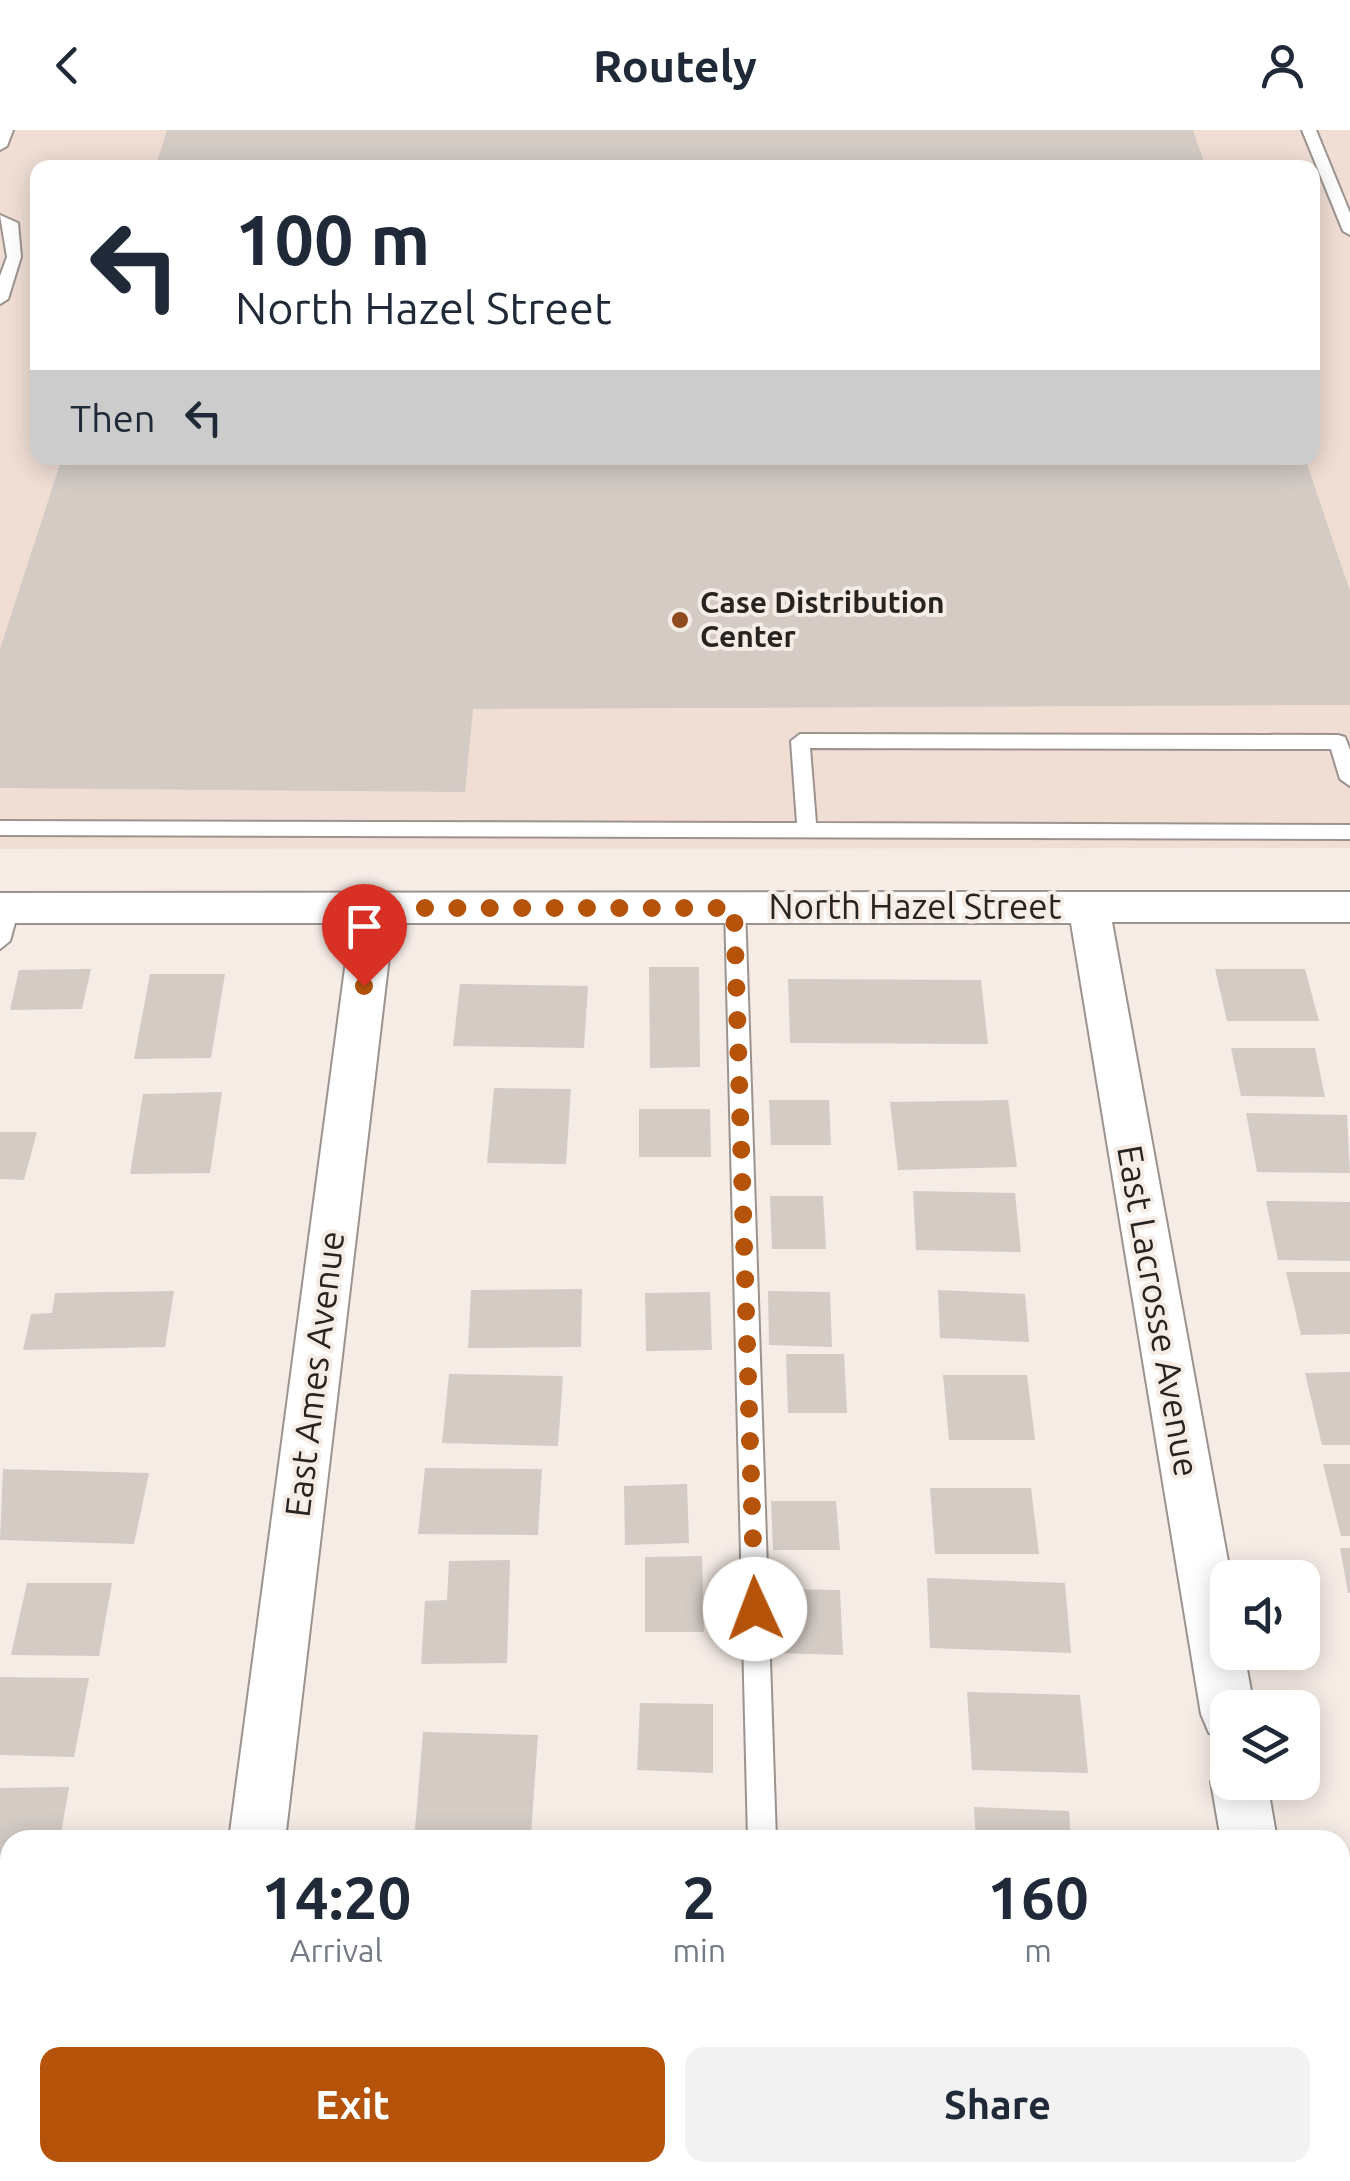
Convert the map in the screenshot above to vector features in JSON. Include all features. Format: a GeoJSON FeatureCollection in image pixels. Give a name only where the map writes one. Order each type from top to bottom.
{"type":"FeatureCollection","features":[{"type":"Feature","properties":{"kind":"street","name":"North Hazel Street"},"geometry":{"type":"LineString","coordinates":[[3,919],[374,908],[1350,908]]}},
{"type":"Feature","properties":{"kind":"street","name":"East Ames Avenue"},"geometry":{"type":"LineString","coordinates":[[258,1830],[374,908]]}},
{"type":"Feature","properties":{"kind":"street","name":"East Lacrosse Avenue"},"geometry":{"type":"LineString","coordinates":[[1089,908],[1224,1690]]}},
{"type":"Feature","properties":{"kind":"street"},"geometry":{"type":"LineString","coordinates":[[1242,1800],[1247,1830]]}},
{"type":"Feature","properties":{"kind":"lane"},"geometry":{"type":"LineString","coordinates":[[0,146],[6,130]]}},
{"type":"Feature","properties":{"kind":"lane"},"geometry":{"type":"LineString","coordinates":[[1309,130],[1350,231]]}},
{"type":"Feature","properties":{"kind":"lane"},"geometry":{"type":"LineString","coordinates":[[0,219],[11,224],[14,257],[0,299]]}},
{"type":"Feature","properties":{"kind":"lane"},"geometry":{"type":"LineString","coordinates":[[807,830],[800,741],[1338,742],[1350,779]]}},
{"type":"Feature","properties":{"kind":"lane"},"geometry":{"type":"LineString","coordinates":[[0,828],[1350,832]]}},
{"type":"Feature","properties":{"kind":"lane"},"geometry":{"type":"LineString","coordinates":[[734,908],[762,1830]]}},
{"type":"Feature","properties":{"kind":"shaded area","name":"Case Distribution Center"},"geometry":{"type":"Polygon","coordinates":[[[0,130],[1350,130],[1350,848],[0,849],[0,130]]]}},
{"type":"Feature","properties":{"kind":"building"},"geometry":{"type":"Polygon","coordinates":[[[167,130],[1193,130],[1203,160],[158,160],[167,130]]]}},
{"type":"Feature","properties":{"kind":"building","name":"Case Distribution Center"},"geometry":{"type":"Polygon","coordinates":[[[60,465],[1307,465],[1350,591],[1350,705],[473,709],[465,792],[0,788],[0,649],[60,465]]]}},
{"type":"Feature","properties":{"kind":"building"},"geometry":{"type":"Polygon","coordinates":[[[649,967],[699,967],[700,1067],[650,1068],[649,967]]]}},
{"type":"Feature","properties":{"kind":"building"},"geometry":{"type":"Polygon","coordinates":[[[91,969],[82,1009],[10,1010],[19,970],[91,969]]]}},
{"type":"Feature","properties":{"kind":"building"},"geometry":{"type":"Polygon","coordinates":[[[1215,969],[1305,969],[1319,1021],[1227,1021],[1215,969]]]}},
{"type":"Feature","properties":{"kind":"building"},"geometry":{"type":"Polygon","coordinates":[[[150,974],[225,974],[211,1058],[134,1059],[150,974]]]}},
{"type":"Feature","properties":{"kind":"building"},"geometry":{"type":"Polygon","coordinates":[[[788,979],[981,980],[988,1044],[790,1043],[788,979]]]}},
{"type":"Feature","properties":{"kind":"building"},"geometry":{"type":"Polygon","coordinates":[[[460,984],[588,986],[584,1048],[453,1046],[460,984]]]}},
{"type":"Feature","properties":{"kind":"building"},"geometry":{"type":"Polygon","coordinates":[[[1231,1048],[1315,1048],[1325,1097],[1241,1096],[1231,1048]]]}},
{"type":"Feature","properties":{"kind":"building"},"geometry":{"type":"Polygon","coordinates":[[[494,1088],[571,1089],[566,1164],[487,1163],[494,1088]]]}},
{"type":"Feature","properties":{"kind":"building"},"geometry":{"type":"Polygon","coordinates":[[[222,1092],[210,1173],[130,1174],[143,1094],[222,1092]]]}},
{"type":"Feature","properties":{"kind":"building"},"geometry":{"type":"Polygon","coordinates":[[[769,1100],[829,1100],[831,1145],[771,1145],[769,1100]]]}},
{"type":"Feature","properties":{"kind":"building"},"geometry":{"type":"Polygon","coordinates":[[[1008,1100],[1017,1167],[898,1170],[890,1102],[1008,1100]]]}},
{"type":"Feature","properties":{"kind":"building"},"geometry":{"type":"Polygon","coordinates":[[[639,1109],[710,1109],[711,1157],[639,1157],[639,1109]]]}},
{"type":"Feature","properties":{"kind":"building"},"geometry":{"type":"Polygon","coordinates":[[[1246,1113],[1347,1115],[1350,1173],[1257,1172],[1246,1113]]]}},
{"type":"Feature","properties":{"kind":"building"},"geometry":{"type":"Polygon","coordinates":[[[0,1132],[37,1132],[24,1180],[0,1179],[0,1132]]]}},
{"type":"Feature","properties":{"kind":"building"},"geometry":{"type":"Polygon","coordinates":[[[913,1191],[1015,1193],[1021,1252],[916,1250],[913,1191]]]}},
{"type":"Feature","properties":{"kind":"building"},"geometry":{"type":"Polygon","coordinates":[[[770,1196],[823,1196],[826,1249],[772,1249],[770,1196]]]}},
{"type":"Feature","properties":{"kind":"building"},"geometry":{"type":"Polygon","coordinates":[[[1266,1201],[1350,1202],[1350,1261],[1278,1260],[1266,1201]]]}},
{"type":"Feature","properties":{"kind":"building"},"geometry":{"type":"Polygon","coordinates":[[[1286,1272],[1350,1272],[1350,1334],[1301,1335],[1286,1272]]]}},
{"type":"Feature","properties":{"kind":"building"},"geometry":{"type":"Polygon","coordinates":[[[582,1289],[581,1347],[468,1348],[471,1290],[582,1289]]]}},
{"type":"Feature","properties":{"kind":"building"},"geometry":{"type":"Polygon","coordinates":[[[938,1290],[1025,1294],[1029,1342],[940,1338],[938,1290]]]}},
{"type":"Feature","properties":{"kind":"building"},"geometry":{"type":"Polygon","coordinates":[[[174,1291],[165,1347],[23,1350],[31,1314],[52,1313],[55,1293],[174,1291]]]}},
{"type":"Feature","properties":{"kind":"building"},"geometry":{"type":"Polygon","coordinates":[[[768,1291],[830,1292],[832,1347],[769,1345],[768,1291]]]}},
{"type":"Feature","properties":{"kind":"building"},"geometry":{"type":"Polygon","coordinates":[[[710,1292],[712,1350],[646,1351],[645,1293],[710,1292]]]}},
{"type":"Feature","properties":{"kind":"building"},"geometry":{"type":"Polygon","coordinates":[[[786,1354],[844,1354],[847,1413],[788,1413],[786,1354]]]}},
{"type":"Feature","properties":{"kind":"building"},"geometry":{"type":"Polygon","coordinates":[[[1350,1372],[1350,1445],[1322,1445],[1305,1373],[1350,1372]]]}},
{"type":"Feature","properties":{"kind":"building"},"geometry":{"type":"Polygon","coordinates":[[[449,1374],[563,1376],[558,1446],[442,1443],[449,1374]]]}},
{"type":"Feature","properties":{"kind":"building"},"geometry":{"type":"Polygon","coordinates":[[[943,1375],[1027,1375],[1035,1440],[949,1440],[943,1375]]]}},
{"type":"Feature","properties":{"kind":"building"},"geometry":{"type":"Polygon","coordinates":[[[1323,1464],[1350,1464],[1350,1536],[1341,1536],[1323,1464]]]}},
{"type":"Feature","properties":{"kind":"building"},"geometry":{"type":"Polygon","coordinates":[[[425,1468],[542,1469],[538,1535],[418,1534],[425,1468]]]}},
{"type":"Feature","properties":{"kind":"building"},"geometry":{"type":"Polygon","coordinates":[[[3,1469],[149,1473],[134,1544],[0,1540],[3,1469]]]}},
{"type":"Feature","properties":{"kind":"building"},"geometry":{"type":"Polygon","coordinates":[[[687,1484],[689,1543],[625,1545],[624,1486],[687,1484]]]}},
{"type":"Feature","properties":{"kind":"building"},"geometry":{"type":"Polygon","coordinates":[[[930,1488],[1031,1488],[1039,1554],[935,1554],[930,1488]]]}},
{"type":"Feature","properties":{"kind":"building"},"geometry":{"type":"Polygon","coordinates":[[[771,1501],[836,1501],[840,1550],[773,1550],[771,1501]]]}},
{"type":"Feature","properties":{"kind":"building"},"geometry":{"type":"Polygon","coordinates":[[[1340,1548],[1350,1548],[1350,1593],[1348,1593],[1340,1548]]]}},
{"type":"Feature","properties":{"kind":"building"},"geometry":{"type":"Polygon","coordinates":[[[702,1556],[704,1632],[645,1632],[645,1557],[702,1556]]]}},
{"type":"Feature","properties":{"kind":"building"},"geometry":{"type":"Polygon","coordinates":[[[510,1560],[507,1663],[421,1664],[425,1601],[447,1600],[449,1561],[510,1560]]]}},
{"type":"Feature","properties":{"kind":"building"},"geometry":{"type":"Polygon","coordinates":[[[927,1578],[1065,1583],[1071,1653],[930,1648],[927,1578]]]}},
{"type":"Feature","properties":{"kind":"building"},"geometry":{"type":"Polygon","coordinates":[[[27,1583],[112,1583],[99,1656],[11,1655],[27,1583]]]}},
{"type":"Feature","properties":{"kind":"building"},"geometry":{"type":"Polygon","coordinates":[[[777,1589],[840,1590],[843,1655],[778,1653],[777,1589]]]}},
{"type":"Feature","properties":{"kind":"building"},"geometry":{"type":"Polygon","coordinates":[[[0,1677],[89,1678],[74,1757],[0,1755],[0,1677]]]}},
{"type":"Feature","properties":{"kind":"building"},"geometry":{"type":"Polygon","coordinates":[[[967,1692],[1080,1695],[1088,1773],[972,1770],[967,1692]]]}},
{"type":"Feature","properties":{"kind":"building"},"geometry":{"type":"Polygon","coordinates":[[[640,1703],[713,1704],[713,1773],[637,1770],[640,1703]]]}},
{"type":"Feature","properties":{"kind":"building"},"geometry":{"type":"Polygon","coordinates":[[[423,1732],[538,1735],[531,1830],[415,1830],[423,1732]]]}},
{"type":"Feature","properties":{"kind":"building"},"geometry":{"type":"Polygon","coordinates":[[[69,1787],[62,1830],[0,1830],[0,1788],[69,1787]]]}},
{"type":"Feature","properties":{"kind":"building"},"geometry":{"type":"Polygon","coordinates":[[[974,1807],[1069,1811],[1070,1830],[975,1830],[974,1807]]]}},
{"type":"Feature","properties":{"kind":"place","name":"Case Distribution Center"},"geometry":{"type":"Point","coordinates":[680,620]}},
{"type":"Feature","properties":{"kind":"route"},"geometry":{"type":"LineString","coordinates":[[364,986],[374,908],[734,908],[755,1609]]}}]}
